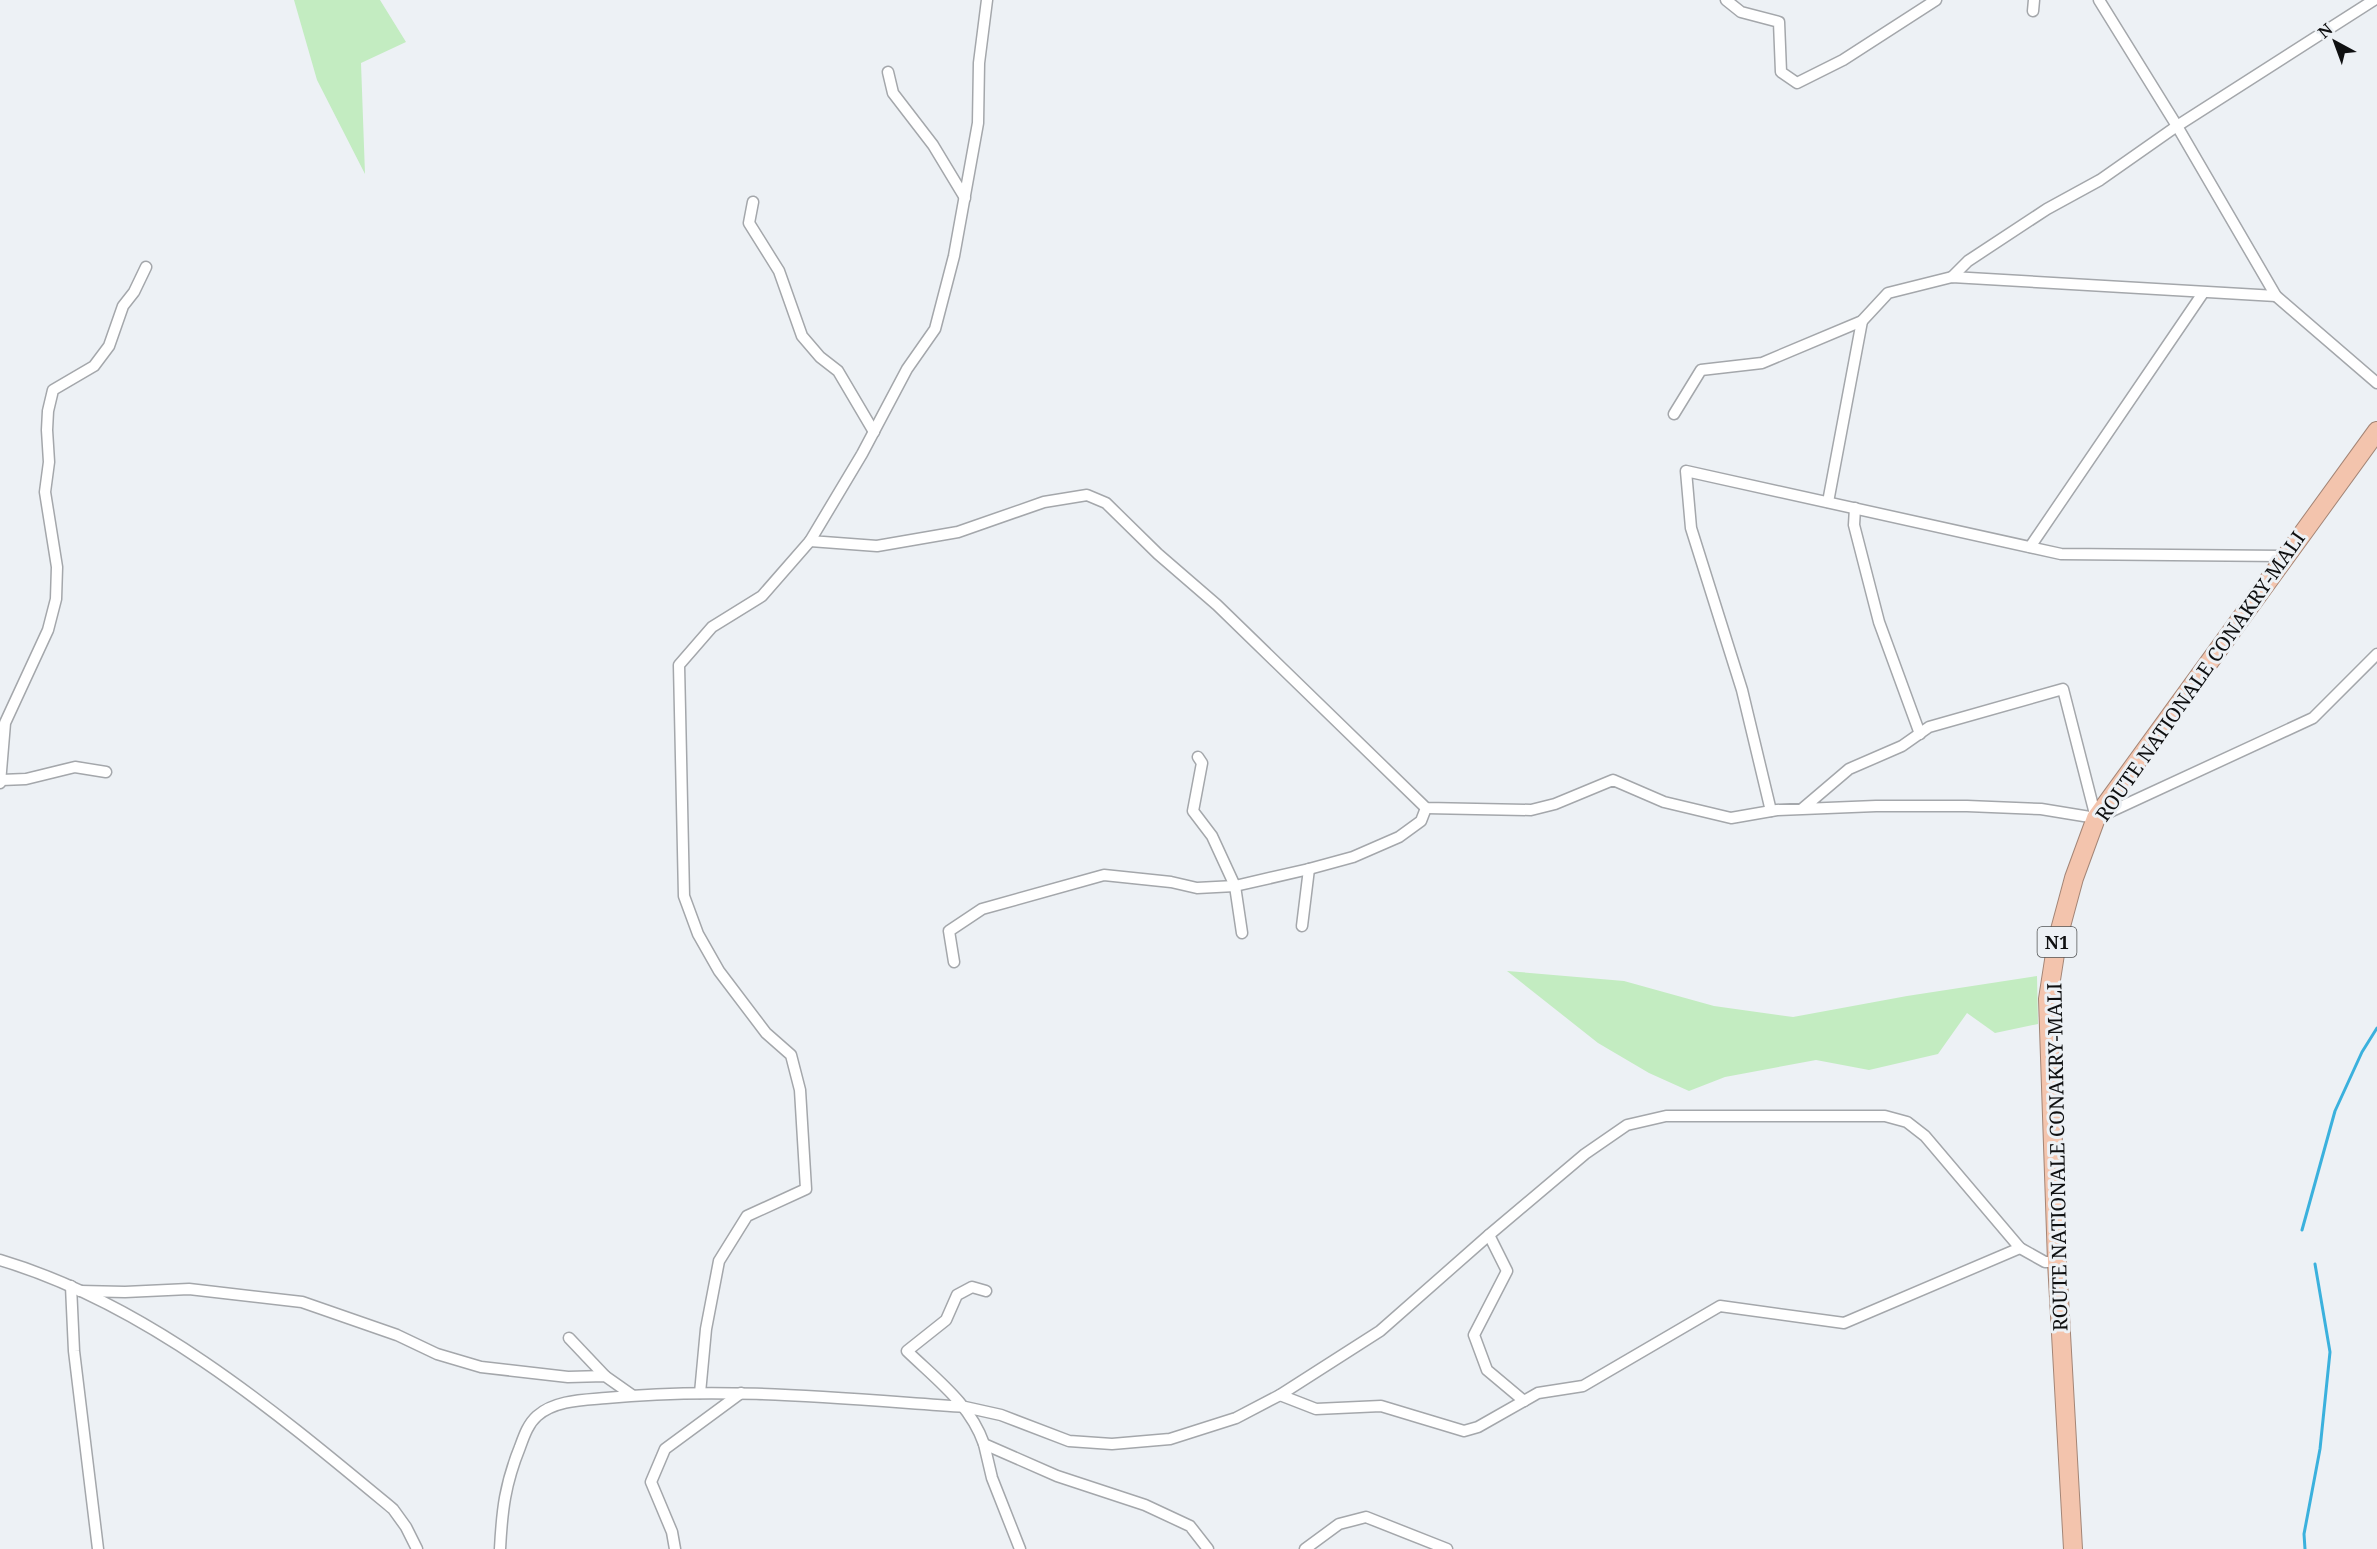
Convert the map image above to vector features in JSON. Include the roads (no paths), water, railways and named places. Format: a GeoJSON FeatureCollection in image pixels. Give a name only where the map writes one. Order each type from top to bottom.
{"type":"FeatureCollection","features":[{"type":"Feature","properties":{"kind":"highway","name":"ROUTE NATIONALE CONAKRY-MALI"},"geometry":{"type":"LineString","coordinates":[[2073,1549],[2057,1262],[2049,999],[2057,941],[2074,878],[2096,818],[2377,430]]}},
{"type":"Feature","properties":{"kind":"street"},"geometry":{"type":"LineString","coordinates":[[700,1393],[706,1329],[719,1261],[747,1216],[806,1189],[800,1090],[790,1055],[766,1033],[719,971],[698,934],[684,896],[679,665],[712,627],[762,596],[810,541],[874,432],[907,369],[935,329],[954,256],[978,123],[979,63],[987,0]]}},
{"type":"Feature","properties":{"kind":"street"},"geometry":{"type":"LineString","coordinates":[[1726,0],[1741,12],[1779,22],[1781,72],[1797,83],[1843,60],[1936,0]]}},
{"type":"Feature","properties":{"kind":"street"},"geometry":{"type":"LineString","coordinates":[[2099,0],[2177,126],[2276,296],[2377,383]]}},
{"type":"Feature","properties":{"kind":"street"},"geometry":{"type":"LineString","coordinates":[[1952,277],[1968,261],[2047,209],[2100,180],[2177,126],[2374,0]]}},
{"type":"Feature","properties":{"kind":"street"},"geometry":{"type":"LineString","coordinates":[[888,72],[893,93],[933,146],[964,198]]}},
{"type":"Feature","properties":{"kind":"street"},"geometry":{"type":"LineString","coordinates":[[753,202],[749,223],[779,271],[802,336],[820,357],[838,371],[874,432]]}},
{"type":"Feature","properties":{"kind":"street"},"geometry":{"type":"LineString","coordinates":[[106,772],[75,767],[26,779],[1,782],[5,723],[48,630],[56,599],[57,567],[45,492],[49,462],[47,430],[53,390],[94,366],[109,346],[123,306],[134,292],[146,267]]}},
{"type":"Feature","properties":{"kind":"street"},"geometry":{"type":"LineString","coordinates":[[1674,414],[1701,370],[1762,363],[1862,321],[1888,293],[1952,277],[2276,296]]}},
{"type":"Feature","properties":{"kind":"street"},"geometry":{"type":"LineString","coordinates":[[2030,547],[2203,292]]}},
{"type":"Feature","properties":{"kind":"street"},"geometry":{"type":"LineString","coordinates":[[1828,502],[1862,321]]}},
{"type":"Feature","properties":{"kind":"street"},"geometry":{"type":"LineString","coordinates":[[1771,811],[1742,690],[1691,528],[1686,471],[2061,554],[2284,556]]}},
{"type":"Feature","properties":{"kind":"street"},"geometry":{"type":"LineString","coordinates":[[810,541],[877,546],[958,532],[1044,502],[1087,495],[1106,502],[1426,808],[1531,810],[1555,804],[1612,780],[1664,802],[1731,818],[1771,811],[1802,809],[1967,806],[2041,809],[2096,818],[2313,718],[2377,654]]}},
{"type":"Feature","properties":{"kind":"street"},"geometry":{"type":"LineString","coordinates":[[1855,508],[1854,525],[1879,622],[1920,734]]}},
{"type":"Feature","properties":{"kind":"street"},"geometry":{"type":"LineString","coordinates":[[1802,809],[1849,769],[1902,746],[1929,727],[2063,689],[2096,818]]}},
{"type":"Feature","properties":{"kind":"street"},"geometry":{"type":"LineString","coordinates":[[1198,757],[1202,763],[1193,811],[1212,836],[1235,886],[1242,933]]}},
{"type":"Feature","properties":{"kind":"street"},"geometry":{"type":"LineString","coordinates":[[954,962],[949,932],[982,909],[1104,875],[1171,882],[1197,888],[1235,886],[1353,857],[1399,837],[1421,821],[1426,808]]}},
{"type":"Feature","properties":{"kind":"street"},"geometry":{"type":"LineString","coordinates":[[1302,926],[1309,868]]}},
{"type":"Feature","properties":{"kind":"street"},"geometry":{"type":"LineString","coordinates":[[500,1549],[501,1513],[507,1479],[527,1429],[536,1416],[552,1407],[579,1401],[632,1395],[741,1393],[965,1407],[1000,1415],[1069,1441],[1112,1444],[1170,1439],[1236,1418],[1280,1395],[1380,1331],[1489,1234],[1585,1154],[1627,1125],[1666,1116],[1885,1116],[1907,1122],[1925,1136],[2020,1248],[2045,1262],[2057,1262]]}},
{"type":"Feature","properties":{"kind":"street"},"geometry":{"type":"LineString","coordinates":[[1489,1234],[1507,1271],[1474,1335],[1487,1370],[1524,1401]]}},
{"type":"Feature","properties":{"kind":"street"},"geometry":{"type":"LineString","coordinates":[[1280,1395],[1316,1409],[1381,1406],[1464,1431],[1478,1427],[1538,1393],[1583,1386],[1720,1306],[1844,1323],[2020,1248]]}},
{"type":"Feature","properties":{"kind":"street"},"geometry":{"type":"LineString","coordinates":[[0,1260],[36,1271],[138,1320],[228,1379],[393,1509],[406,1527],[417,1549]]}},
{"type":"Feature","properties":{"kind":"street"},"geometry":{"type":"LineString","coordinates":[[986,1291],[972,1287],[957,1295],[946,1320],[907,1351],[965,1407],[978,1426],[992,1478],[1020,1549]]}},
{"type":"Feature","properties":{"kind":"street"},"geometry":{"type":"LineString","coordinates":[[75,1289],[125,1292],[189,1289],[302,1302],[397,1335],[437,1354],[481,1367],[568,1377],[605,1376]]}},
{"type":"Feature","properties":{"kind":"street"},"geometry":{"type":"LineString","coordinates":[[75,1289],[74,1351],[98,1549]]}},
{"type":"Feature","properties":{"kind":"street"},"geometry":{"type":"LineString","coordinates":[[569,1338],[605,1376],[632,1395]]}},
{"type":"Feature","properties":{"kind":"street"},"geometry":{"type":"LineString","coordinates":[[675,1549],[672,1532],[651,1482],[665,1449],[741,1393]]}},
{"type":"Feature","properties":{"kind":"street"},"geometry":{"type":"LineString","coordinates":[[984,1444],[1057,1476],[1145,1505],[1190,1526],[1208,1549]]}},
{"type":"Feature","properties":{"kind":"street"},"geometry":{"type":"LineString","coordinates":[[1305,1549],[1339,1524],[1366,1517],[1447,1549]]}},
{"type":"Feature","properties":{"kind":"waterway"},"geometry":{"type":"LineString","coordinates":[[2302,1230],[2335,1111],[2362,1052],[2377,1028]]}},
{"type":"Feature","properties":{"kind":"waterway"},"geometry":{"type":"LineString","coordinates":[[2305,1549],[2304,1534],[2320,1449],[2330,1352],[2315,1264]]}}]}
